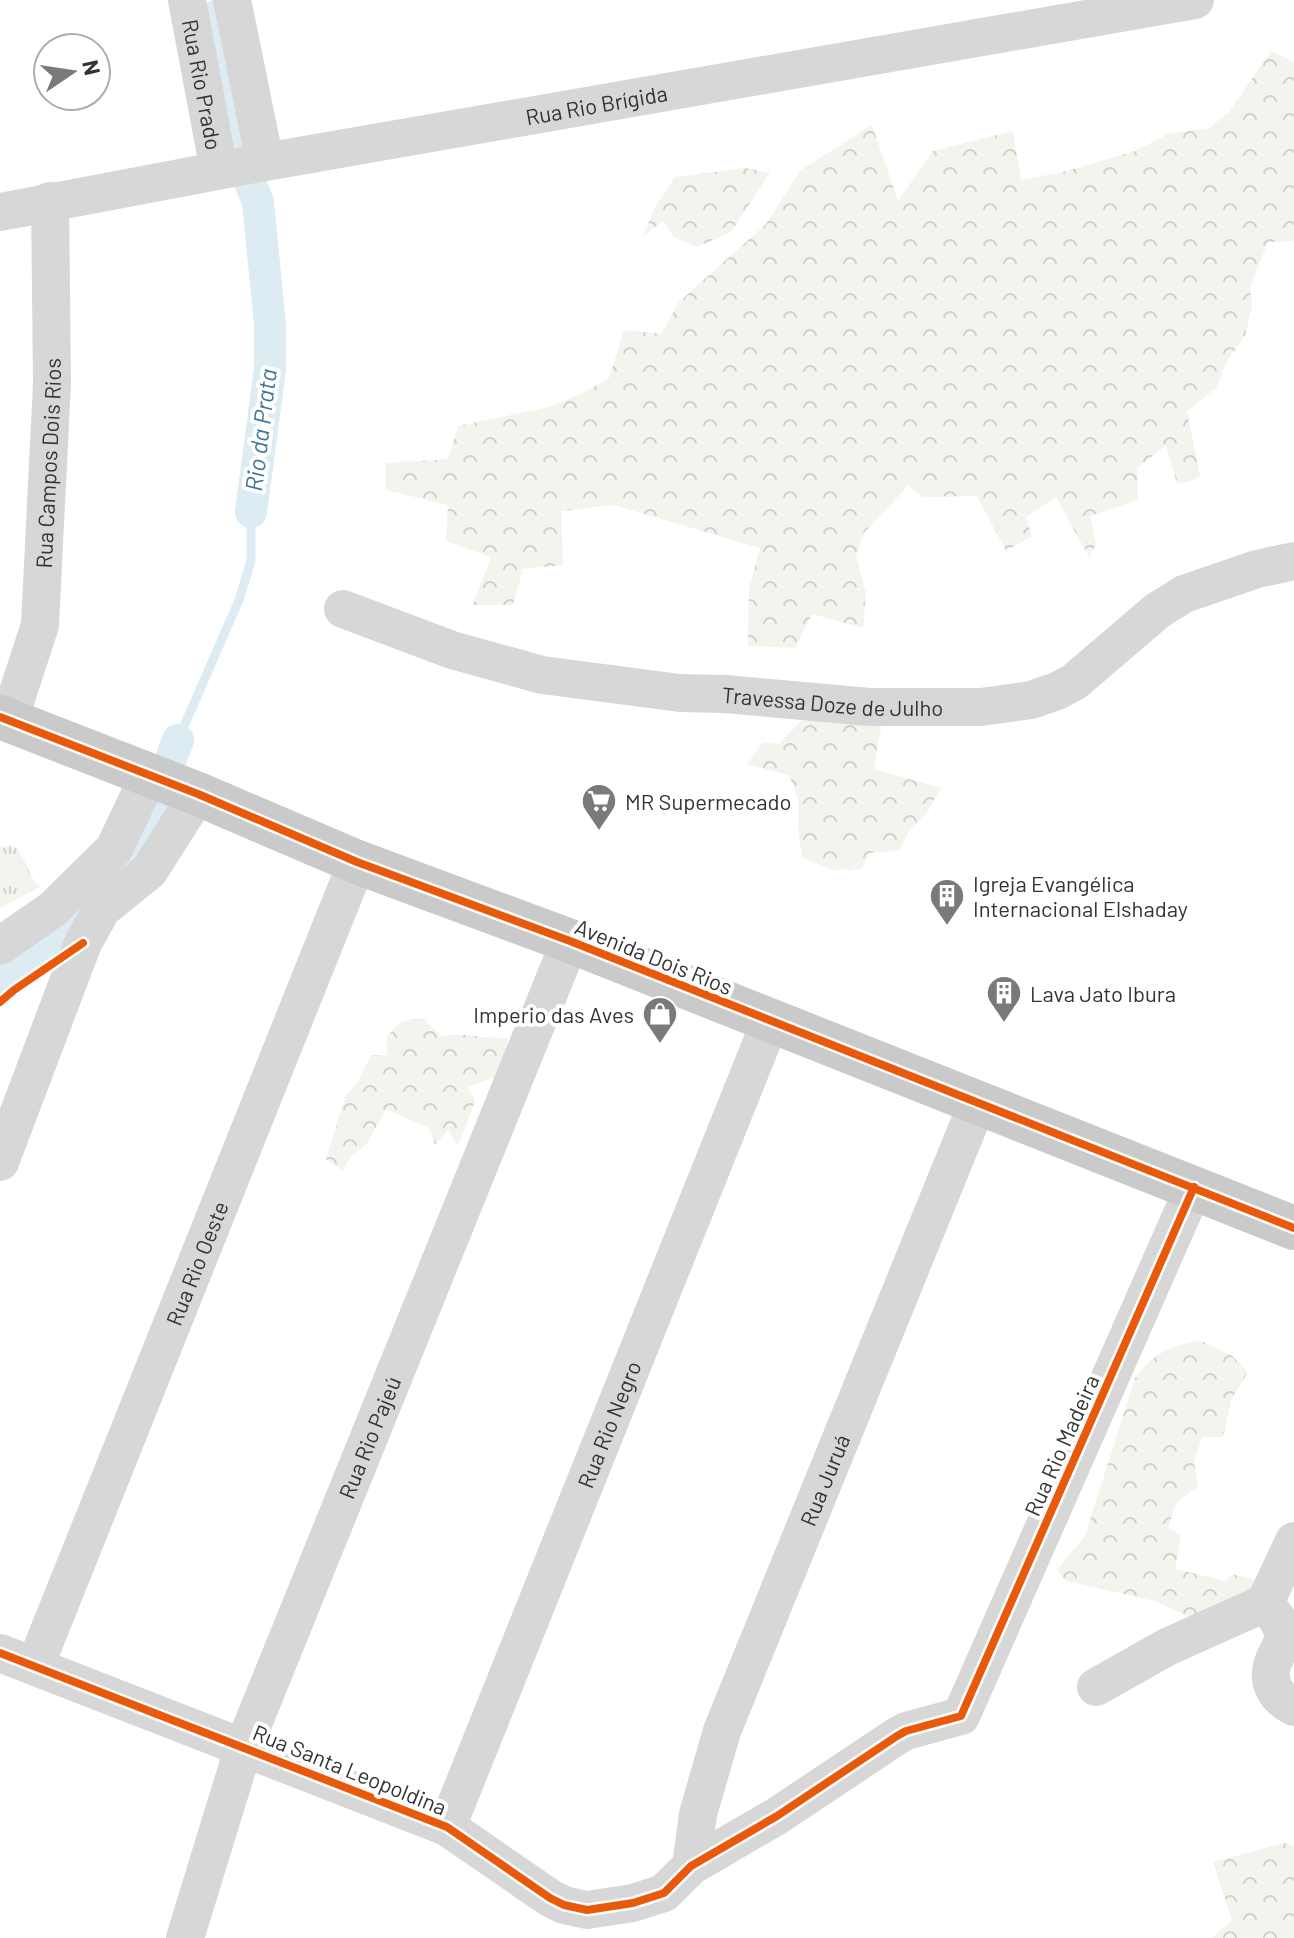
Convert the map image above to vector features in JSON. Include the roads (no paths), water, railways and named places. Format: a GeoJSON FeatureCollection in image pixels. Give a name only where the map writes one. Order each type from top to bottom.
{"type":"FeatureCollection","features":[{"type":"Feature","properties":{"kind":"main road","name":"Avenida Dois Rios"},"geometry":{"type":"LineString","coordinates":[[5,718],[198,794],[357,862],[570,941],[1294,1228]]}},
{"type":"Feature","properties":{"kind":"street","name":"Rua Rio Prado"},"geometry":{"type":"LineString","coordinates":[[187,0],[221,170]]}},
{"type":"Feature","properties":{"kind":"street","name":"Rua Rio Prado"},"geometry":{"type":"LineString","coordinates":[[232,0],[263,162]]}},
{"type":"Feature","properties":{"kind":"street","name":"Rua Rio Brígida"},"geometry":{"type":"LineString","coordinates":[[0,212],[1121,6],[1195,0]]}},
{"type":"Feature","properties":{"kind":"street","name":"Rua Campos Dois Rios"},"geometry":{"type":"LineString","coordinates":[[5,718],[40,625],[52,383],[50,201]]}},
{"type":"Feature","properties":{"kind":"street","name":"Travessa Doze de Julho"},"geometry":{"type":"LineString","coordinates":[[343,609],[452,650],[542,675],[680,693],[870,707],[981,707],[1031,700],[1057,691],[1074,682],[1157,611],[1184,594],[1257,569],[1294,561]]}},
{"type":"Feature","properties":{"kind":"street"},"geometry":{"type":"LineString","coordinates":[[0,946],[53,909],[114,849],[149,775]]}},
{"type":"Feature","properties":{"kind":"street"},"geometry":{"type":"LineString","coordinates":[[0,1162],[83,943],[102,909],[149,871],[198,794]]}},
{"type":"Feature","properties":{"kind":"street","name":"Rua Rio Oeste"},"geometry":{"type":"LineString","coordinates":[[35,1666],[357,862]]}},
{"type":"Feature","properties":{"kind":"street","name":"Rua Rio Pajeú"},"geometry":{"type":"LineString","coordinates":[[188,1937],[244,1746],[570,941]]}},
{"type":"Feature","properties":{"kind":"street","name":"Rua Rio Negro"},"geometry":{"type":"LineString","coordinates":[[447,1827],[770,1022]]}},
{"type":"Feature","properties":{"kind":"street","name":"Rua Juruá"},"geometry":{"type":"LineString","coordinates":[[691,1866],[698,1814],[722,1731],[978,1102]]}},
{"type":"Feature","properties":{"kind":"street","name":"Rua Rio Madeira"},"geometry":{"type":"LineString","coordinates":[[961,1716],[1194,1187]]}},
{"type":"Feature","properties":{"kind":"street"},"geometry":{"type":"LineString","coordinates":[[1096,1687],[1167,1647],[1265,1603],[1294,1541]]}},
{"type":"Feature","properties":{"kind":"street"},"geometry":{"type":"LineString","coordinates":[[1265,1603],[1281,1627],[1283,1637],[1272,1666],[1273,1688],[1280,1698],[1294,1707]]}},
{"type":"Feature","properties":{"kind":"street","name":"Rua Santa Leopoldina"},"geometry":{"type":"LineString","coordinates":[[0,1653],[447,1827],[550,1898],[587,1910],[660,1896],[691,1866],[777,1816],[897,1736],[961,1716]]}},
{"type":"Feature","properties":{"kind":"waterway","name":"Rio da Prata"},"geometry":{"type":"LineString","coordinates":[[218,15],[233,141],[258,202],[270,325],[270,369],[251,512]]}},
{"type":"Feature","properties":{"kind":"waterway","name":"Rio da Prata"},"geometry":{"type":"LineString","coordinates":[[178,740],[239,600],[251,561],[251,512]]}},
{"type":"Feature","properties":{"kind":"waterway","name":"Rio da Prata"},"geometry":{"type":"LineString","coordinates":[[172,756],[178,740]]}},
{"type":"Feature","properties":{"kind":"waterway","name":"Rio da Prata"},"geometry":{"type":"LineString","coordinates":[[0,984],[122,886],[153,805]]}},
{"type":"Feature","properties":{"kind":"place","name":"MR Supermecado"},"geometry":{"type":"Point","coordinates":[599,832]}},
{"type":"Feature","properties":{"kind":"place","name":"Igreja Evangélica Internacional Elshaday"},"geometry":{"type":"Point","coordinates":[947,927]}},
{"type":"Feature","properties":{"kind":"place","name":"Lava Jato Ibura"},"geometry":{"type":"Point","coordinates":[1004,1024]}},
{"type":"Feature","properties":{"kind":"place","name":"Imperio das Aves"},"geometry":{"type":"Point","coordinates":[660,1045]}}]}
